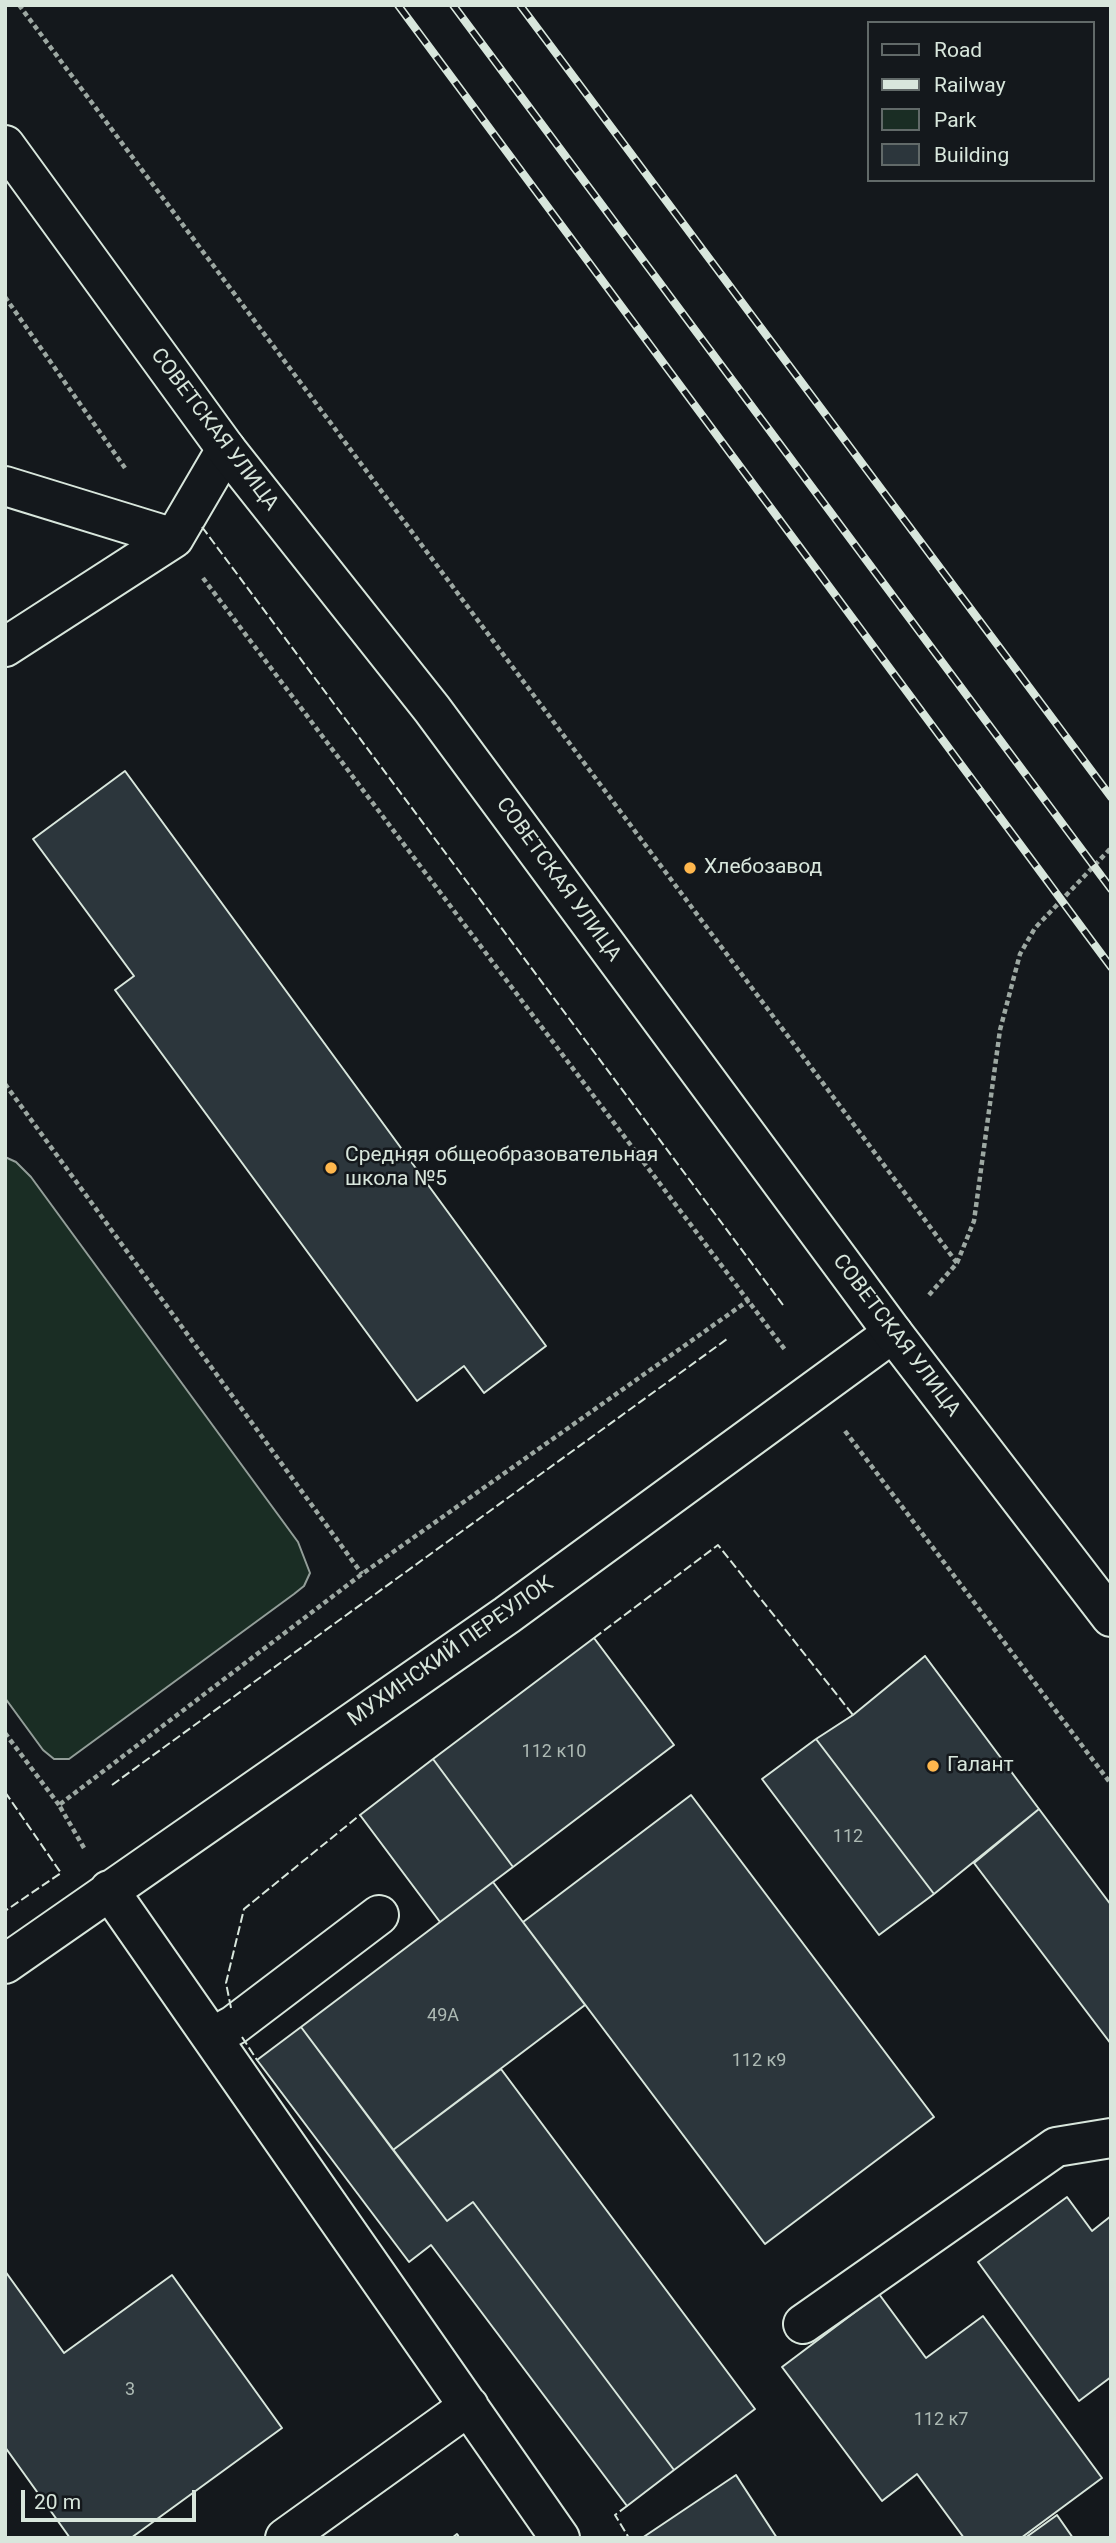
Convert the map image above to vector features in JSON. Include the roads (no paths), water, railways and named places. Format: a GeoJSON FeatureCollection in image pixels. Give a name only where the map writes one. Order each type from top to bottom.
{"type":"FeatureCollection","features":[{"type":"Feature","properties":{"kind":"main road","name":"СОВЕТСКАЯ УЛИЦА"},"geometry":{"type":"LineString","coordinates":[[5,145],[226,449],[432,709],[893,1333],[1111,1617]]}},
{"type":"Feature","properties":{"kind":"main road"},"geometry":{"type":"LineString","coordinates":[[5,647],[174,538],[226,449]]}},
{"type":"Feature","properties":{"kind":"main road"},"geometry":{"type":"LineString","coordinates":[[5,486],[174,538]]}},
{"type":"Feature","properties":{"kind":"main road","name":"МУХИНСКИЙ ПЕРЕУЛОК"},"geometry":{"type":"LineString","coordinates":[[5,1964],[506,1615],[893,1333]]}},
{"type":"Feature","properties":{"kind":"main road"},"geometry":{"type":"LineString","coordinates":[[108,1890],[560,2538]]}},
{"type":"Feature","properties":{"kind":"main road"},"geometry":{"type":"LineString","coordinates":[[212,2037],[234,2025],[379,1915]]}},
{"type":"Feature","properties":{"kind":"main road"},"geometry":{"type":"LineString","coordinates":[[803,2324],[1056,2147],[1111,2138]]}},
{"type":"Feature","properties":{"kind":"main road"},"geometry":{"type":"LineString","coordinates":[[285,2538],[469,2406]]}},
{"type":"Feature","properties":{"kind":"railway"},"geometry":{"type":"LineString","coordinates":[[398,5],[1111,967]]}},
{"type":"Feature","properties":{"kind":"railway"},"geometry":{"type":"LineString","coordinates":[[453,5],[1111,889]]}},
{"type":"Feature","properties":{"kind":"railway"},"geometry":{"type":"LineString","coordinates":[[520,5],[1111,797]]}},
{"type":"Feature","properties":{"kind":"place","name":"Хлебозавод"},"geometry":{"type":"Point","coordinates":[690,868]}},
{"type":"Feature","properties":{"kind":"place","name":"Средняя общеобразовательная школа №5"},"geometry":{"type":"Point","coordinates":[331,1168]}},
{"type":"Feature","properties":{"kind":"place","name":"Галант"},"geometry":{"type":"Point","coordinates":[933,1766]}}]}
